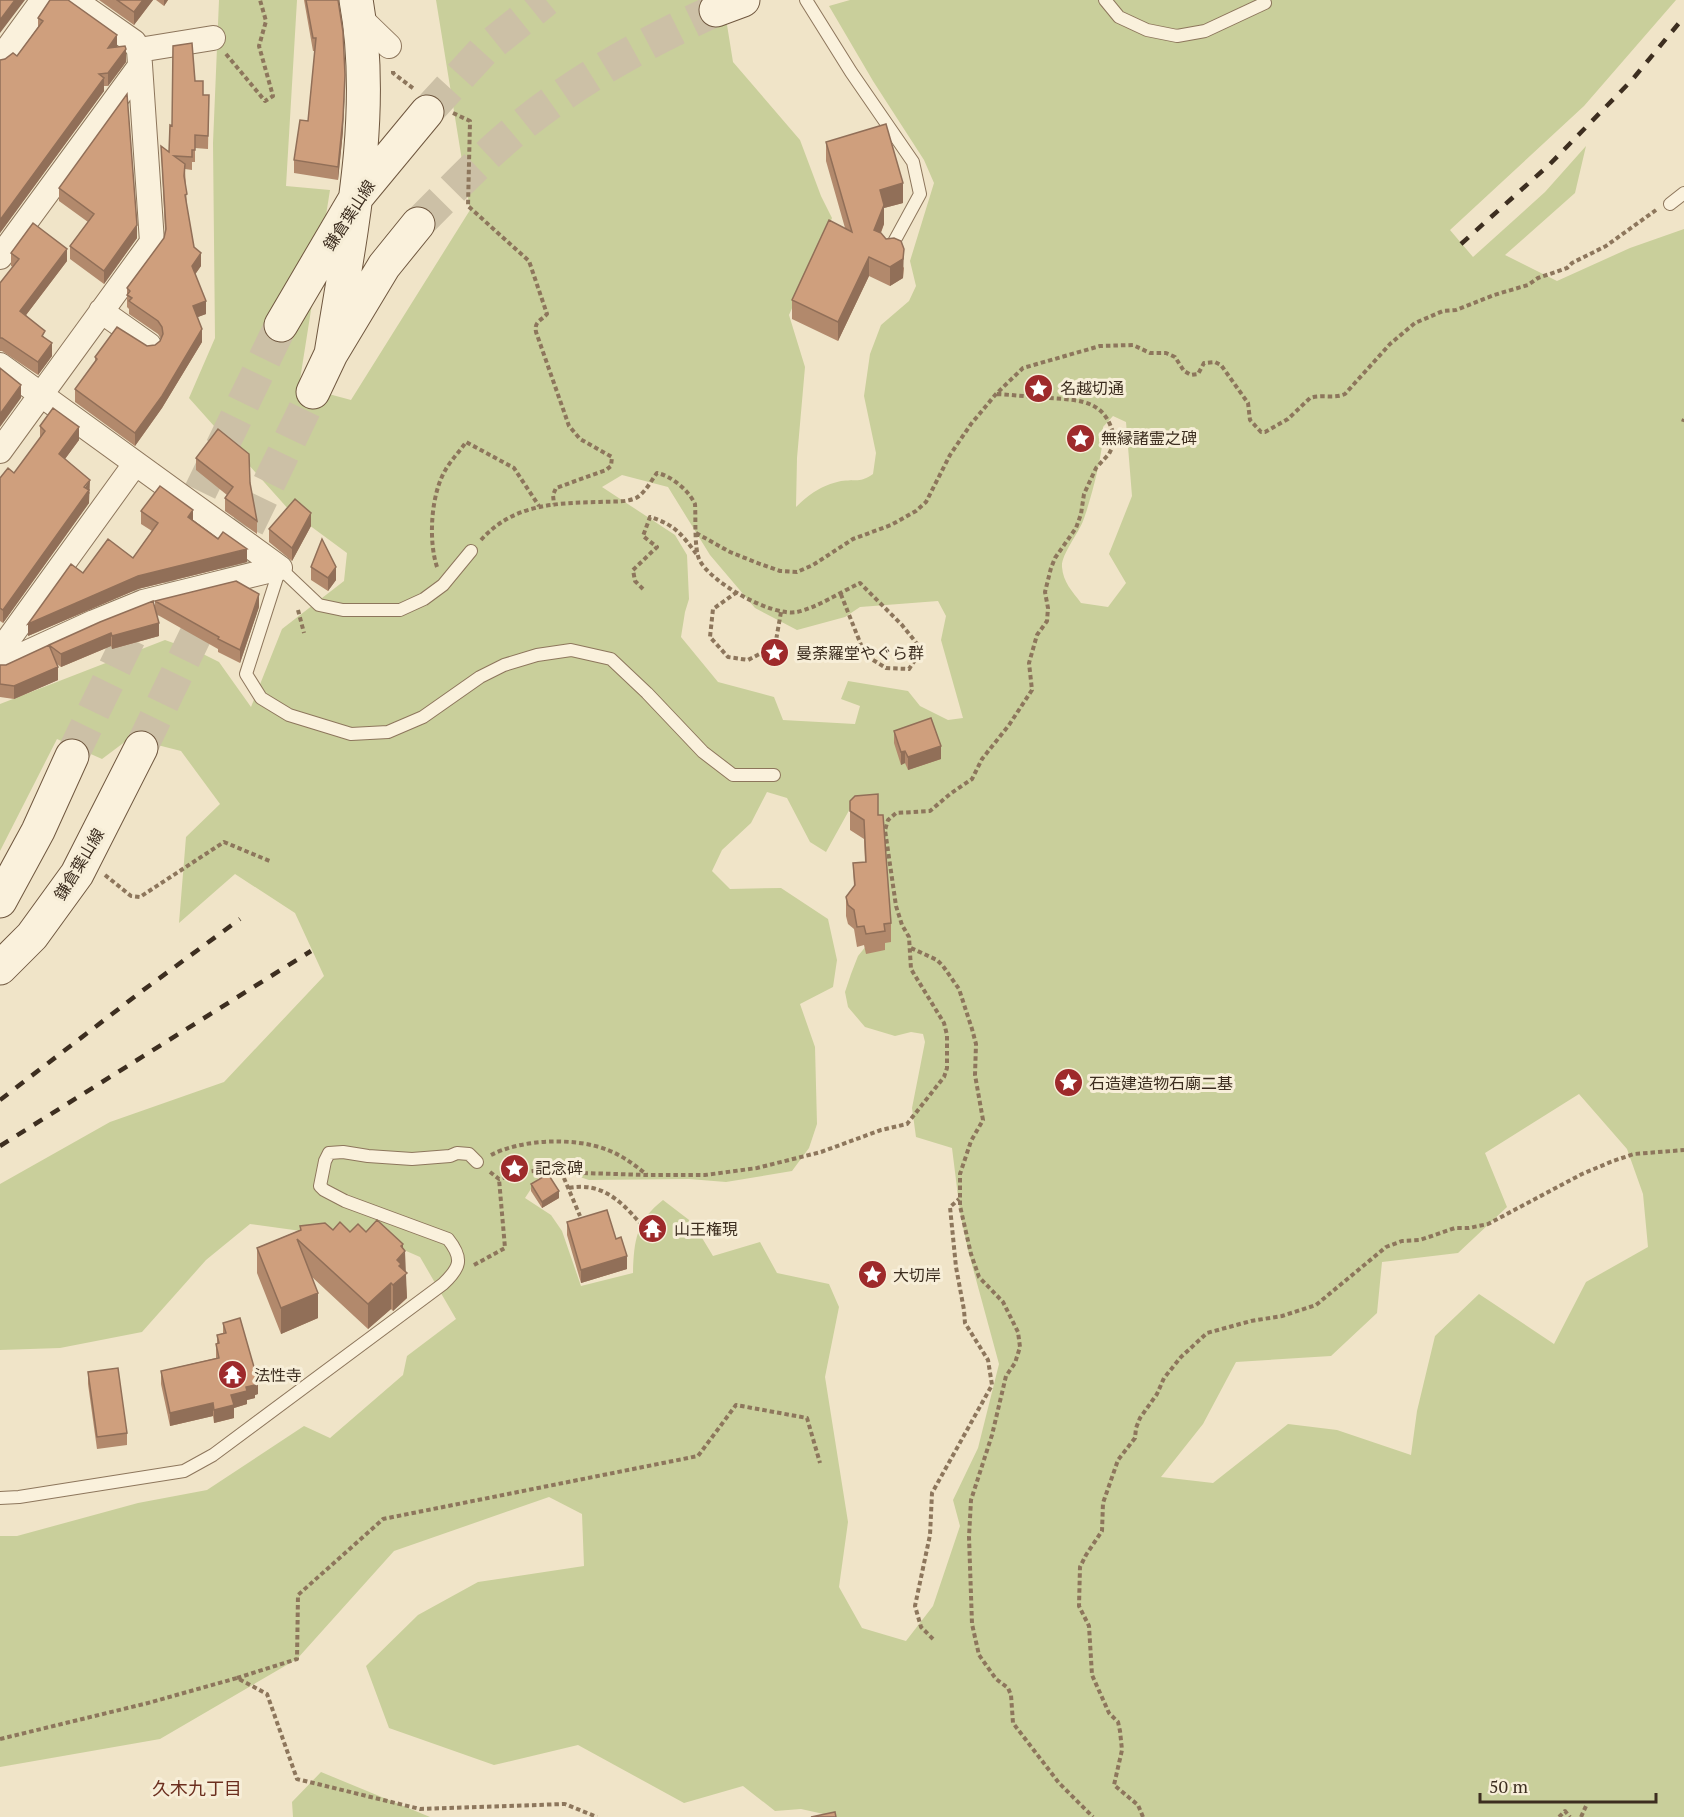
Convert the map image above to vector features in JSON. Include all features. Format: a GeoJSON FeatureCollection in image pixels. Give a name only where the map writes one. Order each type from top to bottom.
{"type":"FeatureCollection","features":[{"type":"Feature","properties":{"kind":"main road"},"geometry":{"type":"LineString","coordinates":[[331,354],[355,200],[364,100],[358,9]]}},
{"type":"Feature","properties":{"kind":"main road","name":"鎌倉葉山線"},"geometry":{"type":"LineString","coordinates":[[281,325],[355,200],[427,112]]}},
{"type":"Feature","properties":{"kind":"main road"},"geometry":{"type":"LineString","coordinates":[[313,392],[331,354],[384,266],[415,227],[392,246],[375,249],[363,243],[356,234],[355,200]]}},
{"type":"Feature","properties":{"kind":"main road","name":"鎌倉葉山線"},"geometry":{"type":"LineString","coordinates":[[0,968],[32,936],[77,874],[141,748]]}},
{"type":"Feature","properties":{"kind":"main road"},"geometry":{"type":"LineString","coordinates":[[0,901],[38,831],[72,756]]}},
{"type":"Feature","properties":{"kind":"street"},"geometry":{"type":"LineString","coordinates":[[0,58],[43,0]]}},
{"type":"Feature","properties":{"kind":"street"},"geometry":{"type":"LineString","coordinates":[[0,451],[152,242],[139,58],[134,42],[74,0]]}},
{"type":"Feature","properties":{"kind":"street"},"geometry":{"type":"LineString","coordinates":[[358,9],[389,46]]}},
{"type":"Feature","properties":{"kind":"street"},"geometry":{"type":"LineString","coordinates":[[0,256],[139,58],[213,38]]}},
{"type":"Feature","properties":{"kind":"street"},"geometry":{"type":"LineString","coordinates":[[101,311],[149,345]]}},
{"type":"Feature","properties":{"kind":"street"},"geometry":{"type":"LineString","coordinates":[[0,365],[280,568]]}},
{"type":"Feature","properties":{"kind":"street"},"geometry":{"type":"LineString","coordinates":[[0,651],[135,464]]}},
{"type":"Feature","properties":{"kind":"street"},"geometry":{"type":"LineString","coordinates":[[0,665],[94,622],[143,603],[280,568]]}},
{"type":"Feature","properties":{"kind":"lane"},"geometry":{"type":"LineString","coordinates":[[1105,0],[1119,17],[1147,30],[1177,36],[1205,31],[1265,3]]}},
{"type":"Feature","properties":{"kind":"lane"},"geometry":{"type":"LineString","coordinates":[[808,2],[851,72],[913,162],[920,194],[889,251]]}},
{"type":"Feature","properties":{"kind":"lane"},"geometry":{"type":"LineString","coordinates":[[1670,204],[1684,193]]}},
{"type":"Feature","properties":{"kind":"lane"},"geometry":{"type":"LineString","coordinates":[[471,551],[443,585],[424,599],[399,610],[343,610],[319,605],[280,568],[246,674],[261,698],[289,715],[351,734],[387,732],[423,717],[480,676],[504,665],[571,650],[611,659],[703,752],[732,775],[774,775]]}},
{"type":"Feature","properties":{"kind":"lane"},"geometry":{"type":"LineString","coordinates":[[0,1498],[184,1471],[213,1455],[455,1273],[457,1250],[448,1239],[345,1201],[324,1190],[320,1186],[321,1178],[329,1153],[412,1159],[450,1156],[457,1153],[469,1154],[477,1162]]}},
{"type":"Feature","properties":{"kind":"path"},"geometry":{"type":"LineString","coordinates":[[213,38],[265,101],[273,96],[259,46],[266,21],[260,0]]}},
{"type":"Feature","properties":{"kind":"path"},"geometry":{"type":"LineString","coordinates":[[470,121],[468,206],[529,261],[547,314],[537,322],[536,332],[563,412],[574,434],[612,457],[611,466],[606,470],[556,488],[553,495],[554,504]]}},
{"type":"Feature","properties":{"kind":"path"},"geometry":{"type":"LineString","coordinates":[[696,533],[730,552],[780,571],[797,572],[813,565],[853,539],[881,530],[916,512],[926,502],[950,455],[996,394],[1023,368],[1100,345],[1133,345],[1150,353],[1166,353],[1175,357],[1184,371],[1191,375],[1198,374],[1204,363],[1215,362],[1221,365],[1248,403],[1250,420],[1257,429],[1264,432],[1288,419],[1314,396],[1335,397],[1345,394],[1390,344],[1415,323],[1443,311],[1456,310],[1528,285],[1538,278],[1567,268],[1606,246],[1657,209],[1670,204]]}},
{"type":"Feature","properties":{"kind":"path"},"geometry":{"type":"LineString","coordinates":[[499,1179],[554,1168],[613,1175],[705,1175],[757,1168],[821,1152],[881,1130],[907,1125],[944,1077],[947,1068],[948,1046],[944,1023],[911,969],[909,937],[896,906],[885,830],[888,820],[896,813],[930,811],[972,779],[982,759],[1009,725],[1032,690],[1029,663],[1037,635],[1047,621],[1048,608],[1045,592],[1051,568],[1055,558],[1076,528],[1082,514],[1084,494],[1096,468],[1115,442],[1110,422],[1099,410],[1084,400],[996,394]]}},
{"type":"Feature","properties":{"kind":"path"},"geometry":{"type":"LineString","coordinates":[[443,585],[432,550],[433,510],[445,471],[466,442],[514,468],[539,506]]}},
{"type":"Feature","properties":{"kind":"path"},"geometry":{"type":"LineString","coordinates":[[471,551],[485,535],[524,511],[554,504],[623,501],[644,492],[657,474],[661,474],[692,497],[695,504],[698,557]]}},
{"type":"Feature","properties":{"kind":"path"},"geometry":{"type":"LineString","coordinates":[[643,589],[635,581],[633,570],[657,547],[643,536],[650,518],[667,523],[684,537],[707,571],[724,585],[761,605],[781,612],[789,613],[808,609],[840,592],[860,584],[902,625],[922,650],[909,669],[886,668],[865,655],[840,592]]}},
{"type":"Feature","properties":{"kind":"path"},"geometry":{"type":"LineString","coordinates":[[737,592],[712,609],[710,637],[728,657],[748,660],[775,646],[781,612]]}},
{"type":"Feature","properties":{"kind":"path"},"geometry":{"type":"LineString","coordinates":[[77,874],[88,878],[101,872],[131,896],[140,897],[224,842],[272,862]]}},
{"type":"Feature","properties":{"kind":"path"},"geometry":{"type":"LineString","coordinates":[[911,948],[937,960],[959,989],[976,1044],[975,1075],[982,1120],[971,1141],[962,1167],[959,1198],[971,1254],[979,1277],[1003,1302],[1018,1332],[1020,1347],[1015,1363],[1006,1376],[992,1435],[971,1500],[969,1537],[972,1624],[979,1655],[996,1680],[1008,1688],[1011,1695],[1013,1723],[1059,1783],[1093,1817]]}},
{"type":"Feature","properties":{"kind":"path"},"geometry":{"type":"LineString","coordinates":[[455,1273],[505,1248],[499,1179],[477,1162],[502,1149],[527,1144],[570,1142],[607,1149],[623,1157],[647,1175]]}},
{"type":"Feature","properties":{"kind":"path"},"geometry":{"type":"LineString","coordinates":[[1143,1817],[1138,1804],[1114,1785],[1122,1750],[1120,1731],[1118,1722],[1109,1713],[1092,1675],[1089,1626],[1079,1606],[1080,1567],[1102,1531],[1103,1503],[1118,1460],[1135,1438],[1140,1418],[1164,1378],[1180,1357],[1207,1333],[1251,1321],[1282,1316],[1316,1305],[1386,1246],[1402,1241],[1420,1240],[1455,1228],[1488,1224],[1582,1174],[1634,1154],[1684,1150]]}},
{"type":"Feature","properties":{"kind":"path"},"geometry":{"type":"LineString","coordinates":[[561,1170],[580,1216]]}},
{"type":"Feature","properties":{"kind":"path"},"geometry":{"type":"LineString","coordinates":[[569,1188],[580,1186],[612,1195],[640,1223]]}},
{"type":"Feature","properties":{"kind":"path"},"geometry":{"type":"LineString","coordinates":[[933,1639],[921,1627],[915,1606],[920,1573],[930,1535],[932,1493],[941,1473],[992,1385],[988,1360],[965,1323],[950,1207],[959,1198]]}},
{"type":"Feature","properties":{"kind":"path"},"geometry":{"type":"LineString","coordinates":[[0,1739],[148,1703],[297,1659],[298,1595],[383,1519],[698,1456],[736,1405],[807,1418],[820,1463]]}},
{"type":"Feature","properties":{"kind":"path"},"geometry":{"type":"LineString","coordinates":[[237,1678],[267,1694],[297,1779],[420,1809],[565,1803],[597,1817]]}},
{"type":"Feature","properties":{"kind":"path"},"geometry":{"type":"LineString","coordinates":[[1581,1817],[1586,1806]]}},
{"type":"Feature","properties":{"kind":"path"},"geometry":{"type":"LineString","coordinates":[[1559,1817],[1565,1811],[1570,1817]]}},
{"type":"Feature","properties":{"kind":"green space"},"geometry":{"type":"Polygon","coordinates":[[[219,0],[297,0],[286,186],[330,190],[299,386],[351,400],[470,210],[436,0],[723,0],[733,62],[800,140],[821,196],[832,218],[789,315],[805,367],[797,458],[796,507],[811,494],[827,485],[841,481],[861,480],[873,474],[876,453],[864,396],[870,354],[881,325],[909,301],[916,286],[910,261],[934,183],[924,160],[873,81],[829,6],[850,0],[1676,0],[1584,106],[1450,230],[1473,257],[1545,192],[1586,146],[1575,193],[1505,255],[1557,281],[1630,248],[1684,229],[1684,1817],[837,1817],[801,1809],[775,1811],[743,1786],[684,1803],[578,1745],[494,1765],[389,1728],[366,1666],[418,1615],[478,1582],[584,1566],[582,1514],[549,1497],[394,1551],[297,1659],[160,1739],[0,1767],[0,1536],[17,1536],[138,1503],[207,1490],[304,1426],[330,1438],[403,1375],[407,1356],[456,1319],[420,1257],[388,1243],[250,1224],[206,1260],[142,1332],[60,1348],[0,1350],[0,1184],[110,1122],[224,1082],[324,976],[295,913],[235,874],[179,923],[186,837],[220,804],[181,751],[130,738],[102,759],[57,739],[0,851],[0,704],[165,640],[219,662],[251,707],[282,629],[344,581],[347,553],[290,511],[189,398],[215,338],[213,143],[219,0]],[[1113,416],[1103,427],[1100,460],[1090,500],[1083,521],[1064,557],[1062,567],[1066,582],[1081,603],[1108,607],[1126,583],[1109,554],[1132,496],[1126,422],[1113,416]],[[622,475],[602,487],[675,535],[687,555],[689,599],[681,637],[718,682],[774,697],[783,720],[855,724],[860,706],[841,699],[848,681],[908,691],[920,706],[948,720],[963,718],[941,640],[946,616],[938,601],[860,607],[845,617],[797,630],[755,608],[710,555],[668,487],[622,475]],[[767,792],[751,823],[722,850],[712,871],[730,889],[781,888],[828,919],[837,960],[833,987],[800,1004],[815,1047],[817,1124],[809,1148],[792,1171],[726,1182],[689,1179],[589,1180],[546,1166],[525,1198],[551,1215],[562,1231],[581,1286],[633,1273],[638,1232],[647,1216],[663,1200],[693,1223],[713,1256],[760,1242],[777,1273],[829,1284],[839,1307],[825,1377],[848,1522],[839,1587],[862,1628],[906,1641],[933,1606],[960,1526],[953,1500],[978,1448],[999,1364],[968,1250],[960,1212],[952,1148],[916,1137],[912,1108],[925,1042],[923,1034],[911,1032],[895,1036],[865,1027],[848,1007],[845,992],[851,974],[858,956],[875,935],[884,911],[857,796],[826,852],[810,842],[787,798],[767,792]],[[1579,1094],[1485,1153],[1507,1207],[1458,1253],[1382,1262],[1377,1313],[1331,1356],[1236,1362],[1203,1424],[1161,1477],[1213,1483],[1288,1424],[1337,1430],[1411,1455],[1417,1411],[1435,1336],[1479,1294],[1554,1344],[1586,1282],[1648,1247],[1643,1194],[1627,1149],[1579,1094]]]}},
{"type":"Feature","properties":{"kind":"green space"},"geometry":{"type":"Polygon","coordinates":[[[321,1772],[430,1817],[293,1817],[292,1802],[321,1772]]]}},
{"type":"Feature","properties":{"kind":"building"},"geometry":{"type":"Polygon","coordinates":[[[0,0],[15,0],[0,20],[0,0]]]}},
{"type":"Feature","properties":{"kind":"building"},"geometry":{"type":"Polygon","coordinates":[[[50,0],[68,0],[117,35],[108,48],[125,46],[126,49],[108,73],[99,74],[104,78],[0,220],[0,60],[13,53],[17,56],[43,21],[38,18],[50,0]]]}},
{"type":"Feature","properties":{"kind":"building"},"geometry":{"type":"Polygon","coordinates":[[[117,0],[143,0],[134,12],[117,0]]]}},
{"type":"Feature","properties":{"kind":"building"},"geometry":{"type":"Polygon","coordinates":[[[306,0],[338,0],[343,32],[345,75],[338,167],[294,160],[300,120],[308,121],[316,38],[313,38],[306,0]]]}},
{"type":"Feature","properties":{"kind":"building"},"geometry":{"type":"Polygon","coordinates":[[[192,43],[195,81],[203,81],[203,95],[209,95],[208,136],[195,135],[195,150],[192,150],[192,157],[174,156],[185,164],[187,194],[185,195],[194,247],[201,253],[192,266],[206,301],[193,306],[202,329],[162,396],[135,433],[75,389],[117,327],[147,346],[155,345],[163,334],[158,321],[129,301],[132,298],[127,295],[130,291],[127,288],[164,238],[166,229],[161,146],[169,152],[170,125],[172,126],[173,46],[192,43]]]}},
{"type":"Feature","properties":{"kind":"building"},"geometry":{"type":"Polygon","coordinates":[[[127,94],[137,225],[104,271],[70,246],[94,214],[59,188],[127,94]]]}},
{"type":"Feature","properties":{"kind":"building"},"geometry":{"type":"Polygon","coordinates":[[[886,124],[903,183],[880,190],[884,205],[874,230],[886,239],[894,238],[901,241],[904,249],[903,259],[890,267],[869,257],[838,322],[792,300],[829,220],[852,232],[826,142],[886,124]]]}},
{"type":"Feature","properties":{"kind":"building"},"geometry":{"type":"Polygon","coordinates":[[[33,223],[67,249],[20,311],[45,331],[42,336],[52,343],[38,362],[0,338],[0,283],[19,259],[11,253],[33,223]]]}},
{"type":"Feature","properties":{"kind":"building"},"geometry":{"type":"Polygon","coordinates":[[[0,368],[21,385],[0,414],[0,368]]]}},
{"type":"Feature","properties":{"kind":"building"},"geometry":{"type":"Polygon","coordinates":[[[53,408],[79,427],[59,454],[90,480],[84,487],[89,490],[3,610],[0,608],[0,478],[8,468],[14,473],[45,431],[40,426],[53,408]]]}},
{"type":"Feature","properties":{"kind":"building"},"geometry":{"type":"Polygon","coordinates":[[[218,429],[249,454],[250,483],[257,521],[225,498],[233,487],[196,458],[218,429]]]}},
{"type":"Feature","properties":{"kind":"building"},"geometry":{"type":"Polygon","coordinates":[[[160,486],[193,510],[188,517],[218,539],[223,532],[247,549],[138,576],[28,624],[71,564],[83,573],[108,539],[133,558],[158,523],[141,511],[160,486]]]}},
{"type":"Feature","properties":{"kind":"building"},"geometry":{"type":"Polygon","coordinates":[[[295,499],[311,513],[292,548],[269,529],[295,499]]]}},
{"type":"Feature","properties":{"kind":"building"},"geometry":{"type":"Polygon","coordinates":[[[322,539],[336,567],[328,578],[311,567],[322,539]]]}},
{"type":"Feature","properties":{"kind":"building"},"geometry":{"type":"Polygon","coordinates":[[[236,581],[259,594],[240,650],[155,601],[236,581]]]}},
{"type":"Feature","properties":{"kind":"building"},"geometry":{"type":"Polygon","coordinates":[[[153,601],[159,623],[112,636],[111,633],[61,654],[49,645],[100,622],[153,601]]]}},
{"type":"Feature","properties":{"kind":"building"},"geometry":{"type":"Polygon","coordinates":[[[49,645],[58,667],[14,686],[0,684],[0,665],[6,665],[49,645]]]}},
{"type":"Feature","properties":{"kind":"building"},"geometry":{"type":"Polygon","coordinates":[[[931,718],[941,746],[908,757],[905,751],[901,752],[894,731],[931,718]]]}},
{"type":"Feature","properties":{"kind":"building"},"geometry":{"type":"Polygon","coordinates":[[[878,794],[878,815],[883,815],[891,923],[884,924],[885,931],[866,934],[864,926],[857,927],[854,910],[848,905],[846,897],[855,885],[853,863],[866,862],[864,820],[850,811],[850,801],[855,796],[878,794]]]}},
{"type":"Feature","properties":{"kind":"building"},"geometry":{"type":"Polygon","coordinates":[[[548,1174],[559,1191],[542,1202],[531,1184],[548,1174]]]}},
{"type":"Feature","properties":{"kind":"building"},"geometry":{"type":"Polygon","coordinates":[[[607,1210],[616,1239],[621,1237],[627,1256],[581,1270],[567,1222],[607,1210]]]}},
{"type":"Feature","properties":{"kind":"building"},"geometry":{"type":"Polygon","coordinates":[[[377,1220],[403,1244],[401,1246],[405,1251],[397,1260],[401,1264],[399,1266],[407,1273],[393,1285],[391,1283],[368,1304],[297,1239],[318,1293],[281,1308],[257,1248],[301,1230],[300,1226],[325,1223],[333,1230],[340,1222],[350,1232],[358,1224],[366,1232],[377,1220]]]}},
{"type":"Feature","properties":{"kind":"building"},"geometry":{"type":"Polygon","coordinates":[[[240,1318],[258,1381],[255,1385],[246,1387],[247,1391],[231,1395],[234,1405],[214,1410],[213,1403],[170,1413],[161,1371],[219,1358],[217,1335],[226,1333],[223,1323],[240,1318]]]}},
{"type":"Feature","properties":{"kind":"building"},"geometry":{"type":"Polygon","coordinates":[[[118,1368],[127,1433],[97,1437],[88,1372],[118,1368]]]}},
{"type":"Feature","properties":{"kind":"building"},"geometry":{"type":"Polygon","coordinates":[[[835,1812],[836,1817],[811,1817],[835,1812]]]}},
{"type":"Feature","properties":{"kind":"tunnel"},"geometry":{"type":"LineString","coordinates":[[427,112],[483,51],[546,0]]}},
{"type":"Feature","properties":{"kind":"tunnel"},"geometry":{"type":"LineString","coordinates":[[418,224],[498,146],[558,98],[634,51],[716,10]]}},
{"type":"Feature","properties":{"kind":"tunnel"},"geometry":{"type":"LineString","coordinates":[[72,756],[281,325]]}},
{"type":"Feature","properties":{"kind":"tunnel"},"geometry":{"type":"LineString","coordinates":[[141,748],[313,392]]}},
{"type":"Feature","properties":{"kind":"railway"},"geometry":{"type":"LineString","coordinates":[[1461,244],[1550,164],[1632,80],[1684,17]]}},
{"type":"Feature","properties":{"kind":"railway"},"geometry":{"type":"LineString","coordinates":[[0,1100],[240,919]]}},
{"type":"Feature","properties":{"kind":"railway"},"geometry":{"type":"LineString","coordinates":[[0,1146],[311,951]]}},
{"type":"Feature","properties":{"kind":"place","name":"名越切通"},"geometry":{"type":"Point","coordinates":[1039,388]}},
{"type":"Feature","properties":{"kind":"place","name":"無縁諸霊之碑"},"geometry":{"type":"Point","coordinates":[1080,438]}},
{"type":"Feature","properties":{"kind":"place","name":"曼荼羅堂やぐら群"},"geometry":{"type":"Point","coordinates":[775,653]}},
{"type":"Feature","properties":{"kind":"place","name":"石造建造物石廟二基"},"geometry":{"type":"Point","coordinates":[1068,1083]}},
{"type":"Feature","properties":{"kind":"place","name":"記念碑"},"geometry":{"type":"Point","coordinates":[514,1168]}},
{"type":"Feature","properties":{"kind":"place","name":"山王権現"},"geometry":{"type":"Point","coordinates":[653,1229]}},
{"type":"Feature","properties":{"kind":"place","name":"大切岸"},"geometry":{"type":"Point","coordinates":[872,1275]}},
{"type":"Feature","properties":{"kind":"place","name":"法性寺"},"geometry":{"type":"Point","coordinates":[233,1375]}},
{"type":"Feature","properties":{"kind":"district","name":"久木九丁目"},"geometry":{"type":"Point","coordinates":[197,1788]}}]}
